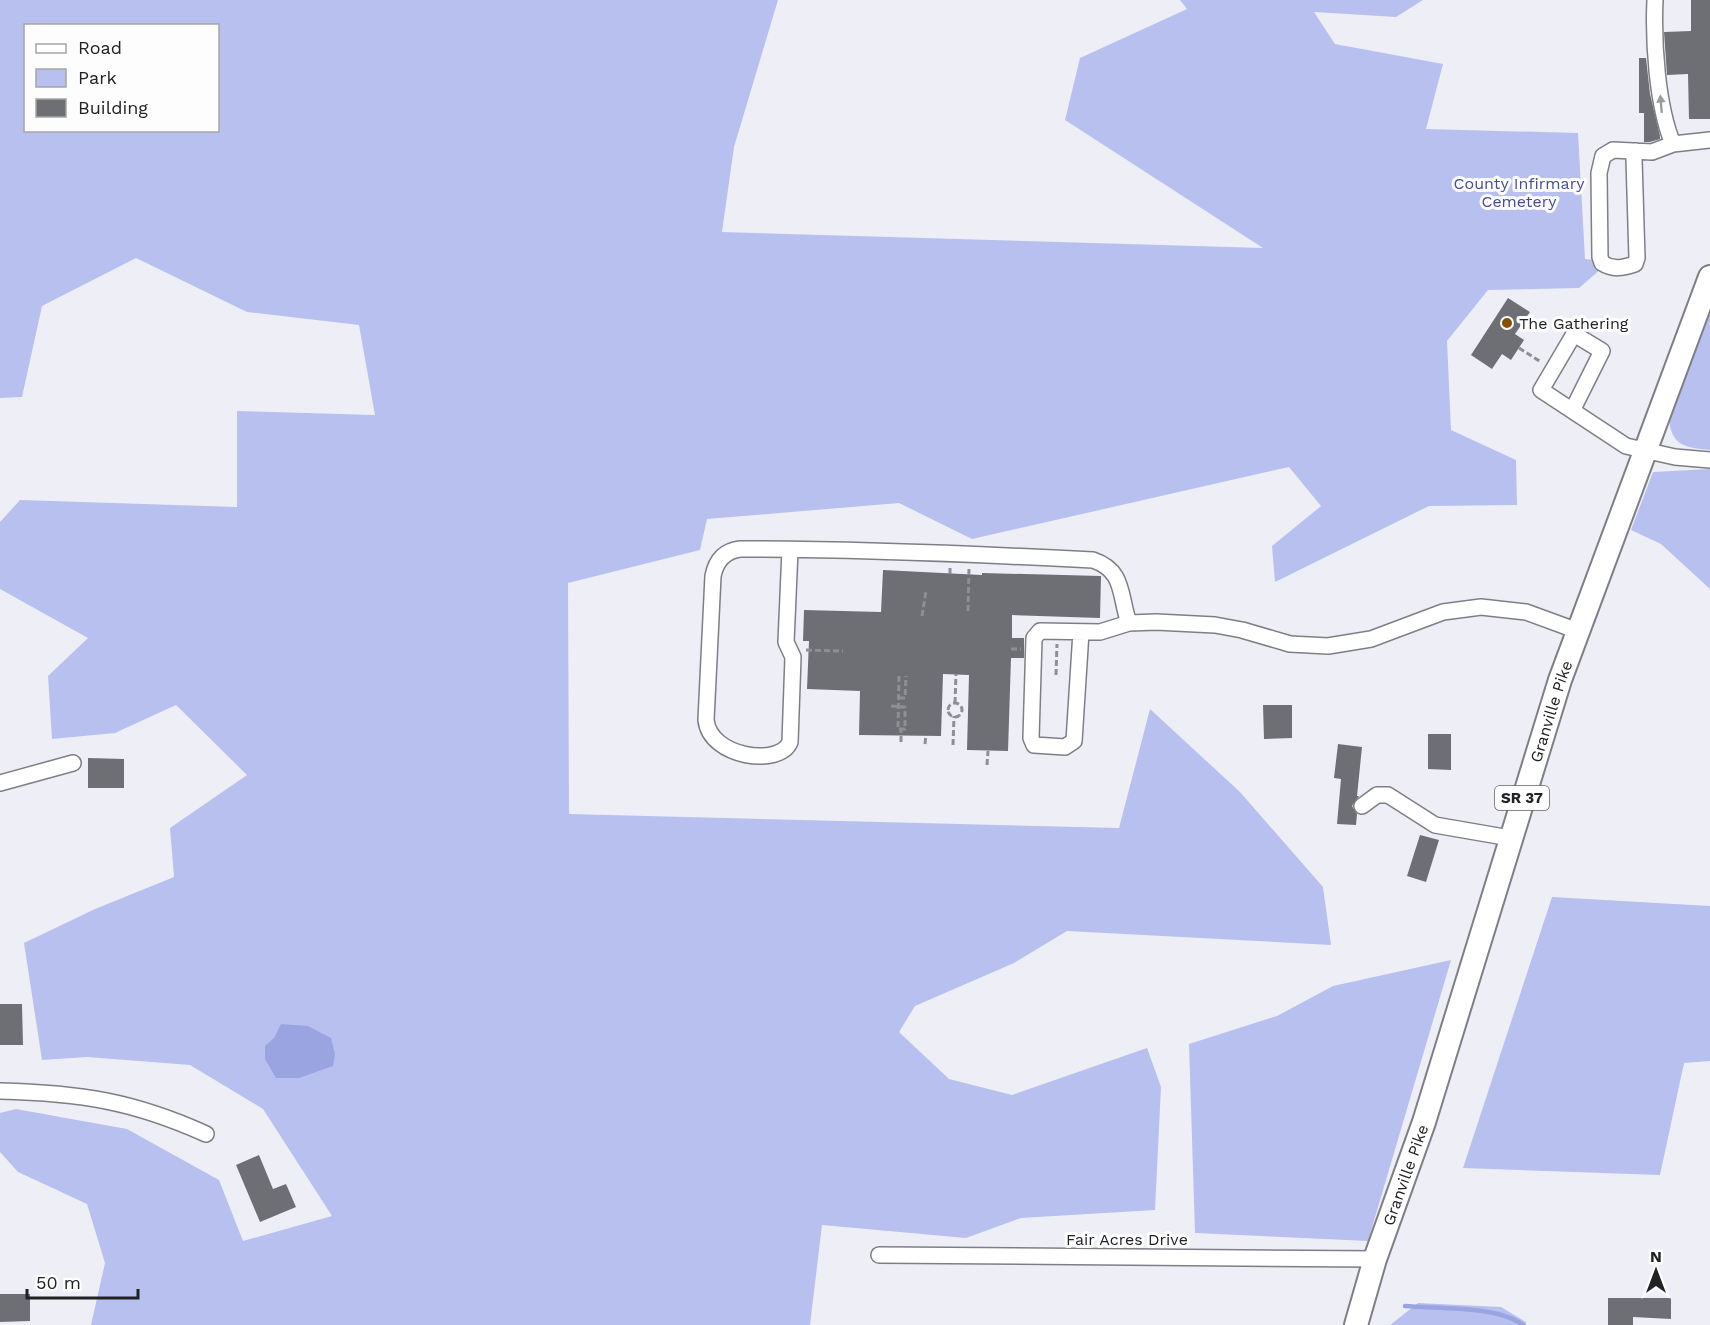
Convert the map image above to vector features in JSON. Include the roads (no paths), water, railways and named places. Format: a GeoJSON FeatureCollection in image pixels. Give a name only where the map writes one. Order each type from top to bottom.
{"type":"FeatureCollection","features":[{"type":"Feature","properties":{"kind":"highway","name":"Granville Pike"},"geometry":{"type":"LineString","coordinates":[[1356,1325],[1375,1259],[1424,1122],[1510,838],[1578,631],[1710,277]]}},
{"type":"Feature","properties":{"kind":"street"},"geometry":{"type":"LineString","coordinates":[[1655,0],[1654,26],[1661,110],[1673,144]]}},
{"type":"Feature","properties":{"kind":"street"},"geometry":{"type":"LineString","coordinates":[[1636,152],[1634,159],[1637,258],[1635,264],[1622,268],[1609,268],[1602,263],[1600,257],[1599,162],[1603,156],[1613,150],[1652,152],[1673,144],[1710,140]]}},
{"type":"Feature","properties":{"kind":"street"},"geometry":{"type":"LineString","coordinates":[[1573,409],[1602,351],[1574,334],[1541,390],[1626,446],[1644,451],[1710,460]]}},
{"type":"Feature","properties":{"kind":"street"},"geometry":{"type":"LineString","coordinates":[[790,550],[786,642],[793,657],[790,742],[786,749],[773,755],[734,752],[718,744],[707,725],[714,570],[723,556],[733,550],[790,550],[1093,560],[1111,569],[1116,576],[1129,623]]}},
{"type":"Feature","properties":{"kind":"street"},"geometry":{"type":"LineString","coordinates":[[1081,632],[1074,741],[1065,747],[1038,747],[1030,738],[1034,636],[1040,631],[1108,631],[1129,623],[1215,625],[1290,644],[1328,646],[1371,639],[1443,612],[1498,608],[1526,612],[1578,631]]}},
{"type":"Feature","properties":{"kind":"street"},"geometry":{"type":"LineString","coordinates":[[0,783],[74,763]]}},
{"type":"Feature","properties":{"kind":"street"},"geometry":{"type":"LineString","coordinates":[[1362,806],[1377,795],[1388,795],[1435,825],[1510,838]]}},
{"type":"Feature","properties":{"kind":"street"},"geometry":{"type":"LineString","coordinates":[[0,1091],[104,1098],[169,1117],[207,1134]]}},
{"type":"Feature","properties":{"kind":"street","name":"Fair Acres Drive"},"geometry":{"type":"LineString","coordinates":[[879,1255],[1375,1259]]}},
{"type":"Feature","properties":{"kind":"waterway"},"geometry":{"type":"LineString","coordinates":[[1405,1306],[1483,1311],[1499,1314],[1523,1325]]}},
{"type":"Feature","properties":{"kind":"place","name":"The Gathering"},"geometry":{"type":"Point","coordinates":[1507,323]}},
{"type":"Feature","properties":{"kind":"park label","name":"County Infirmary Cemetery"},"geometry":{"type":"Point","coordinates":[1519,192]}}]}
